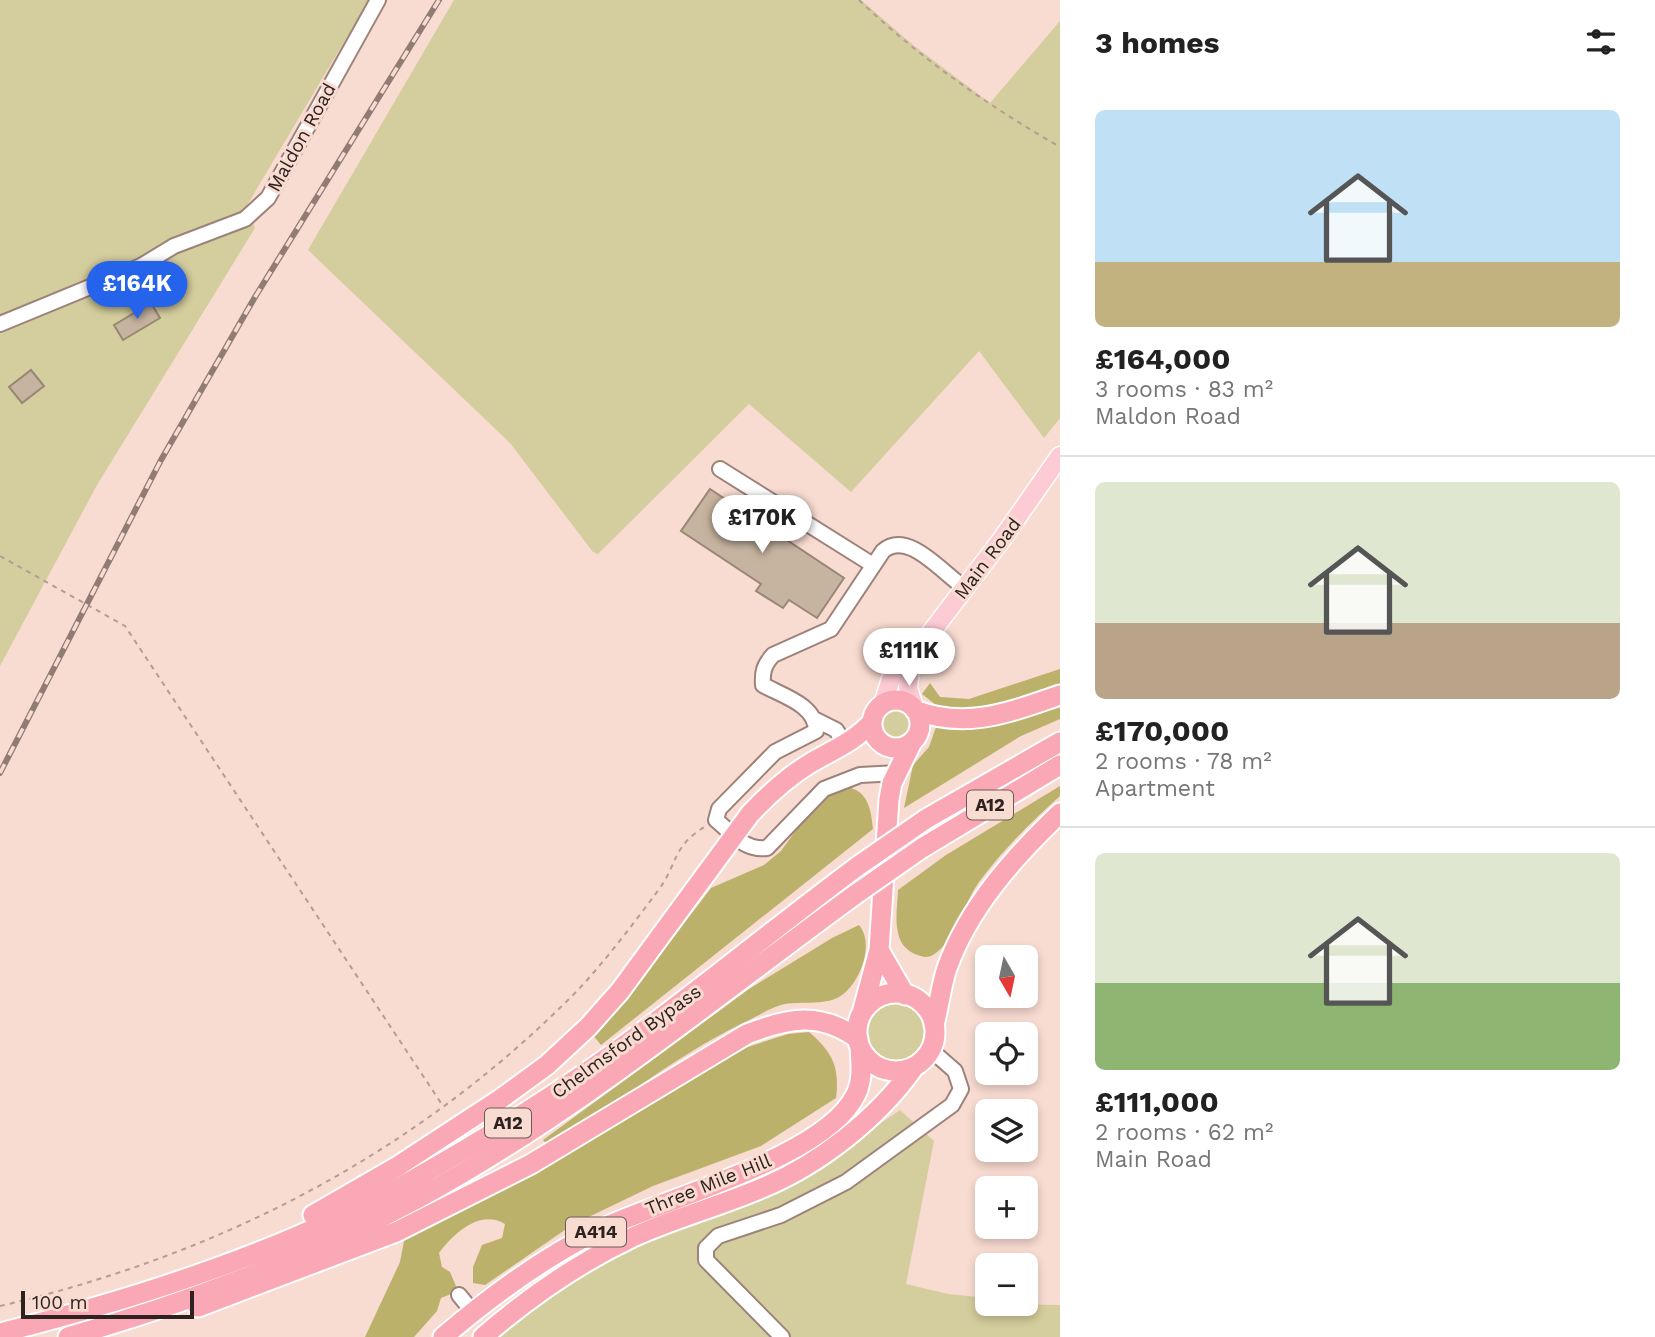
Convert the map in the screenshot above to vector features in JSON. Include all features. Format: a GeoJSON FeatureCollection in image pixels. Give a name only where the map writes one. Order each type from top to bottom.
{"type":"FeatureCollection","features":[{"type":"Feature","properties":{"kind":"highway"},"geometry":{"type":"LineString","coordinates":[[862,1013],[876,999],[895,993],[922,1003],[934,1026],[931,1050],[914,1067],[898,1071],[880,1068],[868,1060],[859,1043],[862,1013],[879,950],[893,776],[881,743],[875,735],[872,722],[876,711],[883,704],[900,700],[948,720],[975,719],[1060,695]]}},
{"type":"Feature","properties":{"kind":"highway"},"geometry":{"type":"LineString","coordinates":[[893,776],[920,725],[915,708]]}},
{"type":"Feature","properties":{"kind":"highway","name":"A12"},"geometry":{"type":"LineString","coordinates":[[176,1281],[320,1212],[398,1166],[547,1065],[588,1027],[620,991],[734,835],[773,790],[808,765],[846,745],[872,722]]}},
{"type":"Feature","properties":{"kind":"highway"},"geometry":{"type":"LineString","coordinates":[[881,743],[895,748],[912,742]]}},
{"type":"Feature","properties":{"kind":"highway","name":"Chelmsford Bypass"},"geometry":{"type":"LineString","coordinates":[[0,1334],[105,1305],[176,1281],[315,1228],[415,1179],[523,1115],[625,1045],[858,866],[926,819],[1060,742]]}},
{"type":"Feature","properties":{"kind":"highway","name":"Chelmsford Bypass"},"geometry":{"type":"LineString","coordinates":[[68,1337],[204,1292],[305,1252],[415,1200],[638,1058],[856,894],[922,848],[1060,765]]}},
{"type":"Feature","properties":{"kind":"highway","name":"A12"},"geometry":{"type":"LineString","coordinates":[[934,1026],[947,968],[962,933],[1023,849],[1060,813]]}},
{"type":"Feature","properties":{"kind":"highway"},"geometry":{"type":"LineString","coordinates":[[879,950],[905,995]]}},
{"type":"Feature","properties":{"kind":"highway","name":"A12"},"geometry":{"type":"LineString","coordinates":[[76,1337],[153,1322],[300,1271],[396,1232],[531,1164],[727,1044],[774,1023],[798,1018],[820,1020],[859,1043]]}},
{"type":"Feature","properties":{"kind":"highway","name":"Three Mile Hill"},"geometry":{"type":"LineString","coordinates":[[443,1337],[472,1312],[559,1251],[632,1215],[747,1172],[817,1133],[848,1105],[856,1094],[861,1068],[859,1043]]}},
{"type":"Feature","properties":{"kind":"highway","name":"Three Mile Hill"},"geometry":{"type":"LineString","coordinates":[[483,1337],[536,1294],[584,1263],[632,1238],[754,1192],[799,1170],[840,1141],[896,1092],[914,1067]]}},
{"type":"Feature","properties":{"kind":"main road","name":"Main Road"},"geometry":{"type":"LineString","coordinates":[[883,704],[891,679],[911,659],[965,588],[1060,456]]}},
{"type":"Feature","properties":{"kind":"main road"},"geometry":{"type":"LineString","coordinates":[[911,659],[908,688],[915,708]]}},
{"type":"Feature","properties":{"kind":"street","name":"Maldon Road"},"geometry":{"type":"LineString","coordinates":[[0,324],[141,266],[174,246],[245,219],[268,198],[378,0]]}},
{"type":"Feature","properties":{"kind":"street"},"geometry":{"type":"LineString","coordinates":[[720,469],[873,565]]}},
{"type":"Feature","properties":{"kind":"street"},"geometry":{"type":"LineString","coordinates":[[846,745],[836,730],[816,720],[810,711],[763,685],[762,673],[773,655],[831,629],[873,565],[890,545],[906,544],[965,588]]}},
{"type":"Feature","properties":{"kind":"street"},"geometry":{"type":"LineString","coordinates":[[816,720],[816,731],[775,752],[719,809],[716,820],[750,847],[766,848],[824,789],[860,775],[893,776]]}},
{"type":"Feature","properties":{"kind":"street"},"geometry":{"type":"LineString","coordinates":[[782,1337],[717,1274],[706,1260],[706,1248],[718,1236],[781,1215],[846,1182],[952,1105],[961,1089],[959,1077],[931,1050]]}},
{"type":"Feature","properties":{"kind":"street"},"geometry":{"type":"LineString","coordinates":[[459,1295],[472,1312]]}},
{"type":"Feature","properties":{"kind":"path"},"geometry":{"type":"LineString","coordinates":[[859,0],[904,43],[987,105],[1060,147]]}},
{"type":"Feature","properties":{"kind":"path"},"geometry":{"type":"LineString","coordinates":[[0,556],[125,626],[443,1106]]}},
{"type":"Feature","properties":{"kind":"path"},"geometry":{"type":"LineString","coordinates":[[0,1306],[80,1287],[182,1252],[322,1186],[393,1143],[486,1074],[568,1001],[659,889],[685,839],[716,820]]}},
{"type":"Feature","properties":{"kind":"shaded area"},"geometry":{"type":"Polygon","coordinates":[[[0,0],[369,0],[246,207],[255,228],[97,485],[0,666],[0,0]]]}},
{"type":"Feature","properties":{"kind":"shaded area"},"geometry":{"type":"Polygon","coordinates":[[[454,0],[861,0],[913,45],[990,103],[1060,21],[1060,418],[1044,438],[979,351],[851,492],[749,404],[598,554],[593,552],[510,443],[308,250],[454,0]]]}},
{"type":"Feature","properties":{"kind":"shaded area"},"geometry":{"type":"Polygon","coordinates":[[[1060,669],[1060,719],[1021,736],[904,808],[913,765],[929,747],[942,710],[922,694],[930,683],[940,697],[969,699],[1060,669]]]}},
{"type":"Feature","properties":{"kind":"shaded area"},"geometry":{"type":"Polygon","coordinates":[[[897,709],[908,713],[912,724],[908,735],[897,739],[886,735],[882,724],[886,713],[897,709]]]}},
{"type":"Feature","properties":{"kind":"shaded area"},"geometry":{"type":"Polygon","coordinates":[[[1060,786],[1060,796],[1017,837],[979,882],[954,931],[941,949],[927,957],[909,951],[899,937],[897,928],[898,890],[946,855],[1060,786]]]}},
{"type":"Feature","properties":{"kind":"shaded area"},"geometry":{"type":"Polygon","coordinates":[[[847,787],[860,793],[868,803],[873,829],[601,1045],[592,1034],[646,973],[711,888],[764,865],[781,851],[812,808],[834,791],[847,787]]]}},
{"type":"Feature","properties":{"kind":"shaded area"},"geometry":{"type":"Polygon","coordinates":[[[859,925],[866,942],[863,962],[855,981],[842,995],[829,1001],[785,1004],[768,1010],[691,1052],[548,1146],[543,1140],[749,989],[832,938],[859,925]]]}},
{"type":"Feature","properties":{"kind":"shaded area"},"geometry":{"type":"Polygon","coordinates":[[[890,1003],[902,1003],[921,1016],[926,1033],[924,1045],[913,1058],[902,1063],[890,1063],[871,1050],[866,1039],[866,1027],[879,1008],[890,1003]]]}},
{"type":"Feature","properties":{"kind":"shaded area"},"geometry":{"type":"Polygon","coordinates":[[[809,1032],[833,1060],[837,1077],[836,1098],[761,1146],[653,1186],[572,1225],[485,1285],[473,1283],[473,1267],[482,1245],[502,1238],[505,1224],[486,1219],[468,1225],[439,1253],[442,1267],[450,1272],[456,1286],[451,1294],[441,1298],[437,1311],[414,1337],[365,1337],[400,1262],[404,1241],[529,1177],[729,1053],[788,1034],[809,1032]]]}},
{"type":"Feature","properties":{"kind":"shaded area"},"geometry":{"type":"Polygon","coordinates":[[[900,1110],[934,1141],[906,1284],[948,1294],[975,1297],[975,1316],[1038,1316],[1038,1305],[1060,1305],[1060,1337],[499,1337],[543,1296],[659,1235],[799,1179],[900,1110]]]}},
{"type":"Feature","properties":{"kind":"building"},"geometry":{"type":"Polygon","coordinates":[[[151,303],[160,318],[123,340],[114,325],[151,303]]]}},
{"type":"Feature","properties":{"kind":"building"},"geometry":{"type":"Polygon","coordinates":[[[31,370],[44,386],[22,403],[9,387],[31,370]]]}},
{"type":"Feature","properties":{"kind":"building"},"geometry":{"type":"Polygon","coordinates":[[[710,489],[844,578],[817,618],[789,600],[783,608],[756,591],[761,584],[681,531],[710,489]]]}},
{"type":"Feature","properties":{"kind":"railway"},"geometry":{"type":"LineString","coordinates":[[0,773],[161,460],[255,297],[439,0]]}}]}
